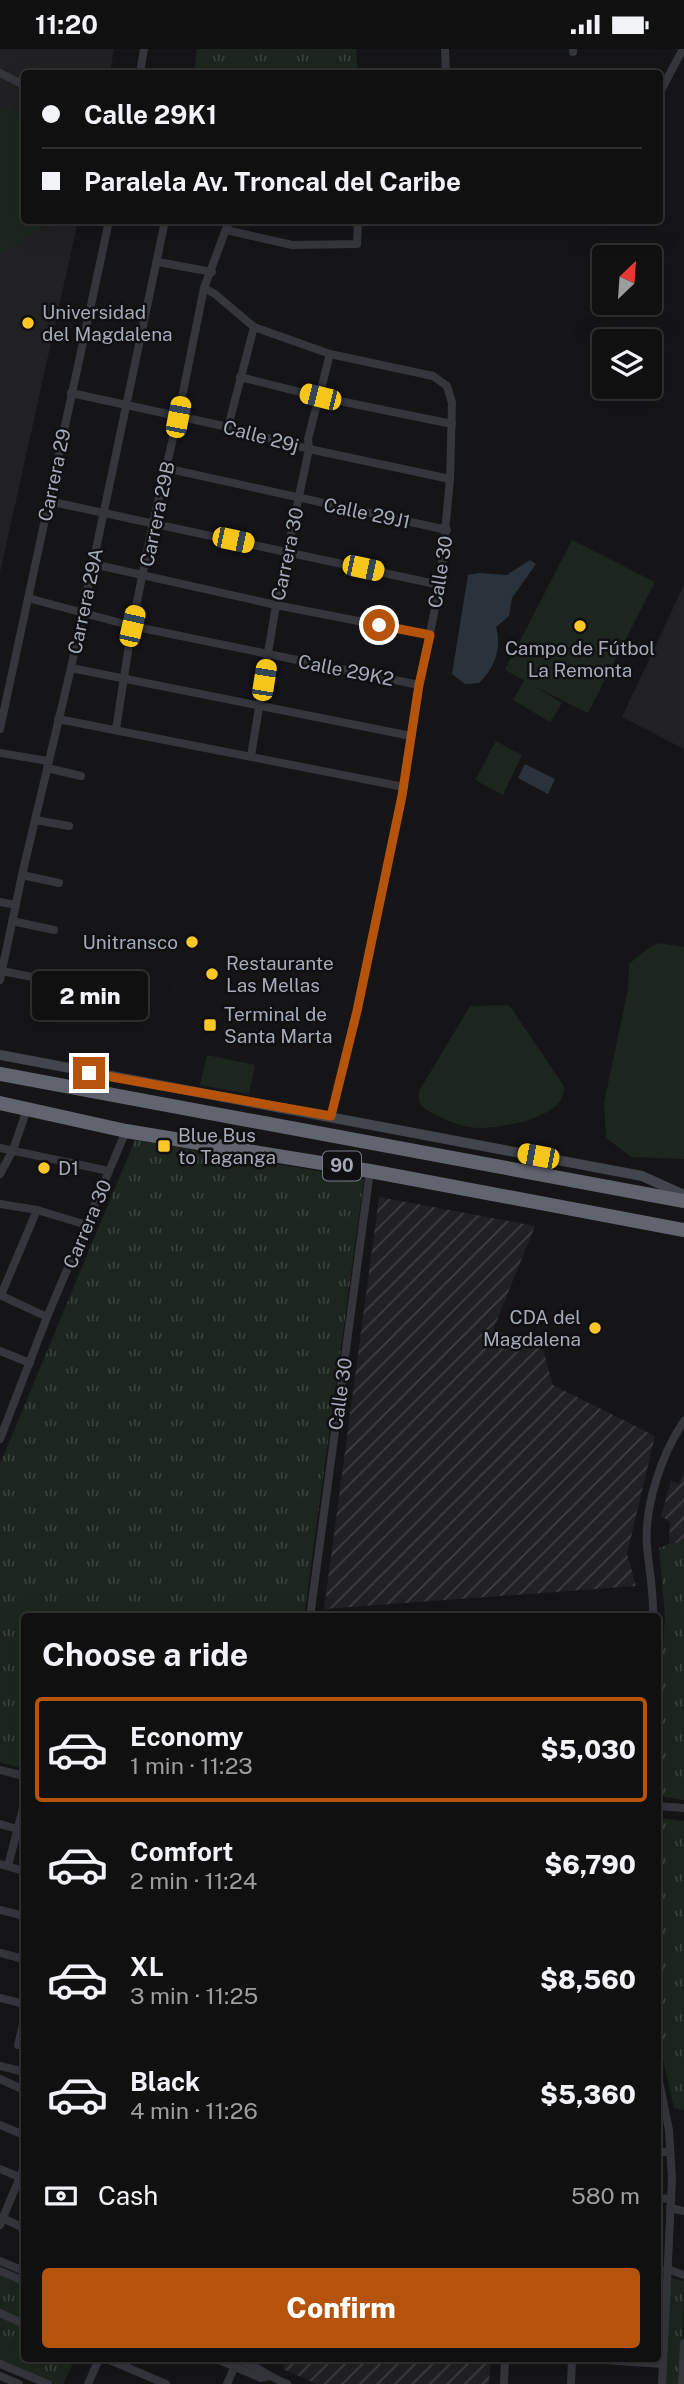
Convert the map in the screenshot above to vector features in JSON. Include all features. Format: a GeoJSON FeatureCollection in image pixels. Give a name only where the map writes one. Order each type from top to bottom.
{"type":"FeatureCollection","features":[{"type":"Feature","properties":{"kind":"highway","name":"90"},"geometry":{"type":"LineString","coordinates":[[0,1074],[684,1201]]}},
{"type":"Feature","properties":{"kind":"highway","name":"90"},"geometry":{"type":"LineString","coordinates":[[0,1103],[126,1131],[370,1171],[684,1230]]}},
{"type":"Feature","properties":{"kind":"street"},"geometry":{"type":"LineString","coordinates":[[140,70],[144,49]]}},
{"type":"Feature","properties":{"kind":"street"},"geometry":{"type":"LineString","coordinates":[[444,49],[446,70]]}},
{"type":"Feature","properties":{"kind":"street"},"geometry":{"type":"LineString","coordinates":[[663,86],[683,49]]}},
{"type":"Feature","properties":{"kind":"street"},"geometry":{"type":"LineString","coordinates":[[0,73],[21,84]]}},
{"type":"Feature","properties":{"kind":"street","name":"Carrera 29"},"geometry":{"type":"LineString","coordinates":[[0,729],[108,224]]}},
{"type":"Feature","properties":{"kind":"street","name":"Carrera 29A"},"geometry":{"type":"LineString","coordinates":[[1,975],[71,667],[164,224]]}},
{"type":"Feature","properties":{"kind":"street"},"geometry":{"type":"LineString","coordinates":[[228,225],[292,245],[357,244],[358,224]]}},
{"type":"Feature","properties":{"kind":"street","name":"Carrera 29B"},"geometry":{"type":"LineString","coordinates":[[116,729],[132,626],[204,288],[228,225]]}},
{"type":"Feature","properties":{"kind":"street"},"geometry":{"type":"LineString","coordinates":[[158,262],[212,272]]}},
{"type":"Feature","properties":{"kind":"street"},"geometry":{"type":"LineString","coordinates":[[204,288],[215,293],[254,327],[228,427]]}},
{"type":"Feature","properties":{"kind":"street","name":"Calle 30"},"geometry":{"type":"LineString","coordinates":[[254,327],[330,354],[433,376],[447,386],[451,394],[450,479],[440,585],[419,685],[404,787],[357,1011],[331,1116]]}},
{"type":"Feature","properties":{"kind":"street","name":"Carrera 30"},"geometry":{"type":"LineString","coordinates":[[251,755],[276,604],[309,439],[330,354]]}},
{"type":"Feature","properties":{"kind":"street"},"geometry":{"type":"LineString","coordinates":[[240,377],[452,425]]}},
{"type":"Feature","properties":{"kind":"street","name":"Calle 29j"},"geometry":{"type":"LineString","coordinates":[[71,393],[450,479]]}},
{"type":"Feature","properties":{"kind":"street","name":"Calle 29J1"},"geometry":{"type":"LineString","coordinates":[[165,468],[447,530]]}},
{"type":"Feature","properties":{"kind":"street"},"geometry":{"type":"LineString","coordinates":[[48,501],[440,585]]}},
{"type":"Feature","properties":{"kind":"street"},"geometry":{"type":"LineString","coordinates":[[93,564],[430,635]]}},
{"type":"Feature","properties":{"kind":"street","name":"Calle 29K2"},"geometry":{"type":"LineString","coordinates":[[28,598],[132,626],[419,685]]}},
{"type":"Feature","properties":{"kind":"street"},"geometry":{"type":"LineString","coordinates":[[71,667],[411,736]]}},
{"type":"Feature","properties":{"kind":"street"},"geometry":{"type":"LineString","coordinates":[[58,719],[404,787]]}},
{"type":"Feature","properties":{"kind":"street"},"geometry":{"type":"LineString","coordinates":[[0,753],[81,776]]}},
{"type":"Feature","properties":{"kind":"street"},"geometry":{"type":"LineString","coordinates":[[35,820],[69,826]]}},
{"type":"Feature","properties":{"kind":"street"},"geometry":{"type":"LineString","coordinates":[[22,875],[59,883]]}},
{"type":"Feature","properties":{"kind":"street"},"geometry":{"type":"LineString","coordinates":[[0,902],[16,905]]}},
{"type":"Feature","properties":{"kind":"street"},"geometry":{"type":"LineString","coordinates":[[12,921],[54,930]]}},
{"type":"Feature","properties":{"kind":"street"},"geometry":{"type":"LineString","coordinates":[[1,975],[42,979]]}},
{"type":"Feature","properties":{"kind":"street"},"geometry":{"type":"LineString","coordinates":[[0,1055],[642,1176],[684,1195]]}},
{"type":"Feature","properties":{"kind":"street"},"geometry":{"type":"LineString","coordinates":[[0,1174],[13,1150],[27,1109]]}},
{"type":"Feature","properties":{"kind":"street","name":"Carrera 30"},"geometry":{"type":"LineString","coordinates":[[0,1439],[47,1317],[126,1131]]}},
{"type":"Feature","properties":{"kind":"street"},"geometry":{"type":"LineString","coordinates":[[0,1148],[110,1171]]}},
{"type":"Feature","properties":{"kind":"street","name":"Calle 30"},"geometry":{"type":"LineString","coordinates":[[311,1613],[370,1171]]}},
{"type":"Feature","properties":{"kind":"street"},"geometry":{"type":"LineString","coordinates":[[0,1204],[37,1210],[87,1225]]}},
{"type":"Feature","properties":{"kind":"street"},"geometry":{"type":"LineString","coordinates":[[37,1210],[4,1275],[1,1295],[47,1317]]}},
{"type":"Feature","properties":{"kind":"street"},"geometry":{"type":"LineString","coordinates":[[0,1351],[30,1363]]}},
{"type":"Feature","properties":{"kind":"street"},"geometry":{"type":"LineString","coordinates":[[0,1406],[11,1411]]}},
{"type":"Feature","properties":{"kind":"street"},"geometry":{"type":"LineString","coordinates":[[653,1613],[654,1596],[647,1543],[653,1490],[675,1434],[684,1421]]}},
{"type":"Feature","properties":{"kind":"street"},"geometry":{"type":"LineString","coordinates":[[0,1770],[21,1775]]}},
{"type":"Feature","properties":{"kind":"street"},"geometry":{"type":"LineString","coordinates":[[661,1805],[684,1808]]}},
{"type":"Feature","properties":{"kind":"street"},"geometry":{"type":"LineString","coordinates":[[21,1815],[4,1865],[21,1870]]}},
{"type":"Feature","properties":{"kind":"street"},"geometry":{"type":"LineString","coordinates":[[0,1824],[17,1829]]}},
{"type":"Feature","properties":{"kind":"street"},"geometry":{"type":"LineString","coordinates":[[0,1910],[21,1915]]}},
{"type":"Feature","properties":{"kind":"street"},"geometry":{"type":"LineString","coordinates":[[0,1953],[21,1958]]}},
{"type":"Feature","properties":{"kind":"street"},"geometry":{"type":"LineString","coordinates":[[0,1998],[21,2003]]}},
{"type":"Feature","properties":{"kind":"street"},"geometry":{"type":"LineString","coordinates":[[18,2045],[21,2032]]}},
{"type":"Feature","properties":{"kind":"street"},"geometry":{"type":"LineString","coordinates":[[0,2066],[21,2071]]}},
{"type":"Feature","properties":{"kind":"street"},"geometry":{"type":"LineString","coordinates":[[0,2079],[21,2089]]}},
{"type":"Feature","properties":{"kind":"street"},"geometry":{"type":"LineString","coordinates":[[661,2091],[669,2130],[671,2203],[667,2269],[662,2280],[662,2384]]}},
{"type":"Feature","properties":{"kind":"street"},"geometry":{"type":"LineString","coordinates":[[0,2125],[21,2135]]}},
{"type":"Feature","properties":{"kind":"street"},"geometry":{"type":"LineString","coordinates":[[661,2151],[670,2152]]}},
{"type":"Feature","properties":{"kind":"street"},"geometry":{"type":"LineString","coordinates":[[0,2169],[21,2178]]}},
{"type":"Feature","properties":{"kind":"street"},"geometry":{"type":"LineString","coordinates":[[21,2180],[1,2220],[21,2227]]}},
{"type":"Feature","properties":{"kind":"street"},"geometry":{"type":"LineString","coordinates":[[661,2199],[684,2211]]}},
{"type":"Feature","properties":{"kind":"street"},"geometry":{"type":"LineString","coordinates":[[661,2241],[669,2242]]}},
{"type":"Feature","properties":{"kind":"street"},"geometry":{"type":"LineString","coordinates":[[0,2261],[21,2270]]}},
{"type":"Feature","properties":{"kind":"street"},"geometry":{"type":"LineString","coordinates":[[667,2269],[684,2275]]}},
{"type":"Feature","properties":{"kind":"street"},"geometry":{"type":"LineString","coordinates":[[0,2271],[21,2280]]}},
{"type":"Feature","properties":{"kind":"street"},"geometry":{"type":"LineString","coordinates":[[0,2313],[21,2323]]}},
{"type":"Feature","properties":{"kind":"street"},"geometry":{"type":"LineString","coordinates":[[682,2384],[684,2343]]}},
{"type":"Feature","properties":{"kind":"street"},"geometry":{"type":"LineString","coordinates":[[88,2384],[98,2362]]}},
{"type":"Feature","properties":{"kind":"street"},"geometry":{"type":"LineString","coordinates":[[114,2362],[166,2384]]}},
{"type":"Feature","properties":{"kind":"street"},"geometry":{"type":"LineString","coordinates":[[227,2384],[237,2362]]}},
{"type":"Feature","properties":{"kind":"street"},"geometry":{"type":"LineString","coordinates":[[238,2362],[261,2378],[269,2376],[287,2384]]}},
{"type":"Feature","properties":{"kind":"street"},"geometry":{"type":"LineString","coordinates":[[504,2384],[505,2362]]}},
{"type":"Feature","properties":{"kind":"street"},"geometry":{"type":"LineString","coordinates":[[570,2384],[572,2362]]}},
{"type":"Feature","properties":{"kind":"street"},"geometry":{"type":"LineString","coordinates":[[633,2362],[663,2364]]}},
{"type":"Feature","properties":{"kind":"street"},"geometry":{"type":"LineString","coordinates":[[0,2364],[48,2384]]}},
{"type":"Feature","properties":{"kind":"street"},"geometry":{"type":"LineString","coordinates":[[0,2376],[19,2384]]}},
{"type":"Feature","properties":{"kind":"shaded area","name":"Universidad del Magdalena"},"geometry":{"type":"Polygon","coordinates":[[[0,49],[114,49],[110,70],[21,70],[21,224],[77,224],[0,573],[0,49]]]}},
{"type":"Feature","properties":{"kind":"shaded area"},"geometry":{"type":"Polygon","coordinates":[[[530,560],[536,564],[512,598],[509,616],[496,627],[498,643],[493,664],[479,683],[465,684],[452,674],[468,575],[507,575],[530,560]]]}},
{"type":"Feature","properties":{"kind":"shaded area"},"geometry":{"type":"Polygon","coordinates":[[[684,585],[684,749],[622,717],[684,585]]]}},
{"type":"Feature","properties":{"kind":"shaded area"},"geometry":{"type":"Polygon","coordinates":[[[525,764],[555,779],[548,794],[518,778],[525,764]]]}},
{"type":"Feature","properties":{"kind":"shaded area"},"geometry":{"type":"Polygon","coordinates":[[[379,1197],[535,1226],[493,1330],[543,1350],[553,1385],[655,1436],[627,1554],[636,1586],[324,1609],[379,1197]]]}},
{"type":"Feature","properties":{"kind":"shaded area"},"geometry":{"type":"Polygon","coordinates":[[[684,1471],[684,1542],[669,1544],[670,1522],[661,1516],[671,1481],[679,1484],[684,1471]]]}},
{"type":"Feature","properties":{"kind":"shaded area"},"geometry":{"type":"Polygon","coordinates":[[[286,2362],[491,2362],[489,2384],[317,2384],[283,2369],[286,2362]]]}},
{"type":"Feature","properties":{"kind":"green space"},"geometry":{"type":"Polygon","coordinates":[[[197,49],[356,49],[358,70],[194,70],[197,49]]]}},
{"type":"Feature","properties":{"kind":"green space"},"geometry":{"type":"Polygon","coordinates":[[[0,108],[13,110],[21,119],[21,224],[46,224],[0,255],[0,108]]]}},
{"type":"Feature","properties":{"kind":"green space","name":"Campo de Fútbol La Remonta"},"geometry":{"type":"Polygon","coordinates":[[[572,540],[655,582],[588,713],[536,687],[562,703],[550,722],[513,700],[524,680],[505,670],[572,540]]]}},
{"type":"Feature","properties":{"kind":"green space"},"geometry":{"type":"Polygon","coordinates":[[[496,741],[522,755],[503,795],[475,780],[496,741]]]}},
{"type":"Feature","properties":{"kind":"green space"},"geometry":{"type":"Polygon","coordinates":[[[659,943],[684,947],[684,1159],[631,1157],[606,1138],[604,1103],[628,989],[629,964],[659,943]]]}},
{"type":"Feature","properties":{"kind":"green space"},"geometry":{"type":"Polygon","coordinates":[[[509,1005],[564,1086],[562,1097],[556,1105],[533,1118],[483,1128],[459,1125],[425,1109],[420,1104],[419,1091],[470,1006],[509,1005]]]}},
{"type":"Feature","properties":{"kind":"green space"},"geometry":{"type":"Polygon","coordinates":[[[207,1055],[255,1065],[249,1094],[200,1085],[207,1055]]]}},
{"type":"Feature","properties":{"kind":"green space"},"geometry":{"type":"Polygon","coordinates":[[[135,1140],[364,1179],[305,1613],[21,1613],[21,1768],[0,1762],[0,1464],[135,1140]]]}},
{"type":"Feature","properties":{"kind":"green space"},"geometry":{"type":"Polygon","coordinates":[[[684,1542],[684,1800],[661,1796],[661,1677],[665,1616],[659,1548],[684,1542]]]}},
{"type":"Feature","properties":{"kind":"green space"},"geometry":{"type":"Polygon","coordinates":[[[661,1818],[684,1821],[684,2110],[674,2108],[661,2050],[661,1818]]]}},
{"type":"Feature","properties":{"kind":"green space"},"geometry":{"type":"Polygon","coordinates":[[[0,2274],[21,2282],[21,2362],[74,2362],[63,2384],[54,2384],[0,2361],[0,2274]]]}},
{"type":"Feature","properties":{"kind":"green space"},"geometry":{"type":"Polygon","coordinates":[[[669,2277],[684,2281],[682,2384],[664,2384],[669,2277]]]}},
{"type":"Feature","properties":{"kind":"place","name":"Universidad del Magdalena"},"geometry":{"type":"Point","coordinates":[28,323]}},
{"type":"Feature","properties":{"kind":"place","name":"Campo de Fútbol La Remonta"},"geometry":{"type":"Point","coordinates":[580,626]}},
{"type":"Feature","properties":{"kind":"place","name":"Unitransco"},"geometry":{"type":"Point","coordinates":[192,942]}},
{"type":"Feature","properties":{"kind":"place","name":"Restaurante Las Mellas"},"geometry":{"type":"Point","coordinates":[212,974]}},
{"type":"Feature","properties":{"kind":"place","name":"Terminal de Santa Marta"},"geometry":{"type":"Point","coordinates":[210,1025]}},
{"type":"Feature","properties":{"kind":"place","name":"Blue Bus to Taganga"},"geometry":{"type":"Point","coordinates":[164,1146]}},
{"type":"Feature","properties":{"kind":"place","name":"D1"},"geometry":{"type":"Point","coordinates":[44,1168]}},
{"type":"Feature","properties":{"kind":"place","name":"CDA del Magdalena"},"geometry":{"type":"Point","coordinates":[595,1328]}},
{"type":"Feature","properties":{"kind":"route"},"geometry":{"type":"LineString","coordinates":[[89,1073],[331,1116],[357,1011],[402,796],[419,685],[430,635],[379,625]]}}]}
